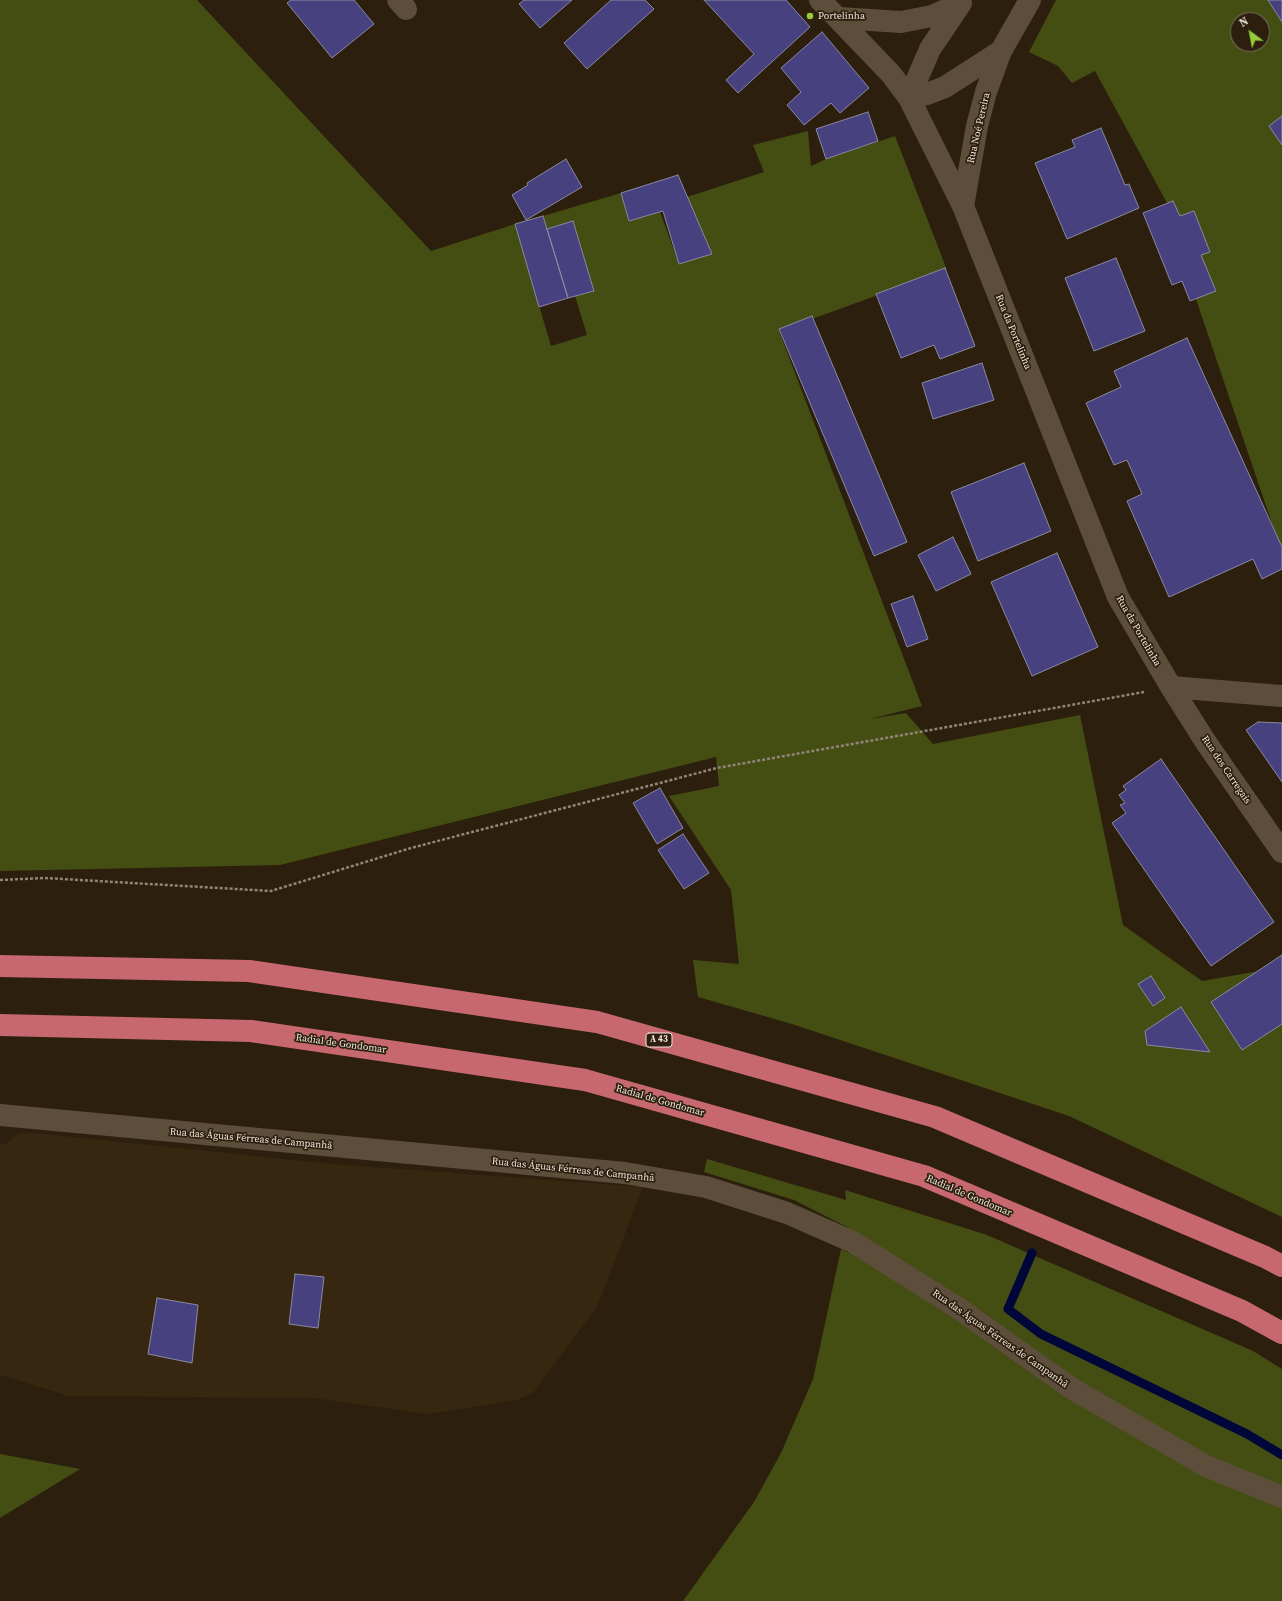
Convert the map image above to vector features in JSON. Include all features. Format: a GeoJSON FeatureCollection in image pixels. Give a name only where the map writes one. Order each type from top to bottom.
{"type":"FeatureCollection","features":[{"type":"Feature","properties":{"kind":"highway","name":"A 43"},"geometry":{"type":"LineString","coordinates":[[0,966],[249,970],[597,1022],[935,1117],[1250,1250],[1282,1266]]}},
{"type":"Feature","properties":{"kind":"highway","name":"Radial de Gondomar"},"geometry":{"type":"LineString","coordinates":[[0,1025],[251,1031],[585,1080],[924,1176],[1242,1311],[1282,1333]]}},
{"type":"Feature","properties":{"kind":"street","name":"Rua da Portelinha"},"geometry":{"type":"LineString","coordinates":[[820,0],[839,18],[891,74],[908,98],[963,206],[1118,597],[1171,687]]}},
{"type":"Feature","properties":{"kind":"street","name":"Rua Noé Pereira"},"geometry":{"type":"LineString","coordinates":[[963,206],[977,126],[986,92],[1001,51],[1030,0]]}},
{"type":"Feature","properties":{"kind":"street"},"geometry":{"type":"LineString","coordinates":[[839,18],[901,22],[932,16],[961,2]]}},
{"type":"Feature","properties":{"kind":"street"},"geometry":{"type":"LineString","coordinates":[[908,98],[930,49],[961,2]]}},
{"type":"Feature","properties":{"kind":"street","name":"Rua Noé Pereira"},"geometry":{"type":"LineString","coordinates":[[908,98],[927,94],[945,87],[1001,51]]}},
{"type":"Feature","properties":{"kind":"street"},"geometry":{"type":"LineString","coordinates":[[1171,687],[1282,696]]}},
{"type":"Feature","properties":{"kind":"street","name":"Rua dos Carregais"},"geometry":{"type":"LineString","coordinates":[[1171,687],[1205,741],[1282,852]]}},
{"type":"Feature","properties":{"kind":"street","name":"Rua das Águas Férreas de Campanhã"},"geometry":{"type":"LineString","coordinates":[[0,1115],[617,1172],[706,1186],[787,1213],[853,1242],[958,1308],[1071,1388],[1206,1466],[1282,1496]]}},
{"type":"Feature","properties":{"kind":"path"},"geometry":{"type":"LineString","coordinates":[[0,880],[45,878],[271,891],[411,848],[717,768],[1171,687]]}},
{"type":"Feature","properties":{"kind":"shaded area"},"geometry":{"type":"Polygon","coordinates":[[[34,1133],[332,1164],[643,1187],[597,1307],[533,1393],[517,1400],[428,1414],[313,1398],[69,1396],[0,1375],[0,1144],[4,1145],[18,1134],[34,1133]]]}},
{"type":"Feature","properties":{"kind":"green space"},"geometry":{"type":"Polygon","coordinates":[[[0,0],[197,0],[431,251],[515,224],[551,346],[587,335],[575,296],[594,291],[573,221],[547,229],[543,216],[621,193],[629,221],[660,212],[679,264],[687,197],[764,172],[753,145],[808,131],[811,166],[826,159],[895,136],[947,270],[779,331],[922,706],[870,719],[906,713],[933,744],[1080,715],[1123,925],[1202,981],[1282,967],[1282,1217],[1069,1116],[792,1024],[698,997],[693,960],[739,964],[731,890],[669,796],[719,786],[716,757],[280,865],[0,871],[0,0]]]}},
{"type":"Feature","properties":{"kind":"green space"},"geometry":{"type":"Polygon","coordinates":[[[1056,0],[1268,0],[1282,22],[1282,553],[1182,258],[1173,214],[1095,71],[1072,83],[1058,66],[1029,52],[1056,0]]]}},
{"type":"Feature","properties":{"kind":"green space"},"geometry":{"type":"Polygon","coordinates":[[[707,1159],[846,1200],[845,1190],[987,1235],[1253,1351],[1282,1369],[1282,1601],[683,1601],[754,1502],[781,1453],[813,1379],[841,1249],[849,1253],[847,1227],[794,1200],[704,1172],[707,1159]]]}},
{"type":"Feature","properties":{"kind":"green space"},"geometry":{"type":"Polygon","coordinates":[[[0,1454],[80,1469],[0,1518],[0,1454]]]}},
{"type":"Feature","properties":{"kind":"building"},"geometry":{"type":"Polygon","coordinates":[[[291,0],[354,0],[374,24],[332,58],[287,3],[291,0]]]}},
{"type":"Feature","properties":{"kind":"building"},"geometry":{"type":"Polygon","coordinates":[[[524,0],[572,0],[540,28],[519,4],[524,0]]]}},
{"type":"Feature","properties":{"kind":"building"},"geometry":{"type":"Polygon","coordinates":[[[611,0],[645,0],[654,9],[587,69],[564,43],[611,0]]]}},
{"type":"Feature","properties":{"kind":"building"},"geometry":{"type":"Polygon","coordinates":[[[704,0],[786,0],[810,27],[738,93],[726,80],[754,54],[704,0]]]}},
{"type":"Feature","properties":{"kind":"building"},"geometry":{"type":"Polygon","coordinates":[[[1268,0],[1282,0],[1282,22],[1268,0]]]}},
{"type":"Feature","properties":{"kind":"building"},"geometry":{"type":"Polygon","coordinates":[[[822,32],[869,88],[840,113],[831,103],[804,125],[787,105],[801,92],[781,68],[822,32]]]}},
{"type":"Feature","properties":{"kind":"building"},"geometry":{"type":"Polygon","coordinates":[[[868,112],[878,141],[826,159],[816,129],[868,112]]]}},
{"type":"Feature","properties":{"kind":"building"},"geometry":{"type":"Polygon","coordinates":[[[1282,116],[1282,145],[1269,126],[1282,116]]]}},
{"type":"Feature","properties":{"kind":"building"},"geometry":{"type":"Polygon","coordinates":[[[1101,128],[1125,185],[1129,184],[1139,208],[1067,239],[1035,163],[1075,147],[1072,140],[1101,128]]]}},
{"type":"Feature","properties":{"kind":"building"},"geometry":{"type":"Polygon","coordinates":[[[566,159],[582,187],[526,220],[512,195],[528,185],[527,183],[566,159]]]}},
{"type":"Feature","properties":{"kind":"building"},"geometry":{"type":"Polygon","coordinates":[[[678,175],[712,254],[679,264],[663,211],[629,221],[621,193],[678,175]]]}},
{"type":"Feature","properties":{"kind":"building"},"geometry":{"type":"Polygon","coordinates":[[[1173,201],[1180,216],[1194,211],[1210,252],[1201,255],[1216,291],[1190,301],[1182,281],[1172,285],[1143,213],[1173,201]]]}},
{"type":"Feature","properties":{"kind":"building"},"geometry":{"type":"Polygon","coordinates":[[[543,216],[568,298],[539,307],[515,224],[543,216]]]}},
{"type":"Feature","properties":{"kind":"building"},"geometry":{"type":"Polygon","coordinates":[[[573,221],[594,291],[568,298],[547,229],[573,221]]]}},
{"type":"Feature","properties":{"kind":"building"},"geometry":{"type":"Polygon","coordinates":[[[1116,258],[1145,331],[1094,351],[1065,278],[1116,258]]]}},
{"type":"Feature","properties":{"kind":"building"},"geometry":{"type":"Polygon","coordinates":[[[945,268],[975,346],[940,359],[934,345],[901,358],[876,294],[945,268]]]}},
{"type":"Feature","properties":{"kind":"building"},"geometry":{"type":"Polygon","coordinates":[[[812,316],[907,542],[874,556],[779,329],[812,316]]]}},
{"type":"Feature","properties":{"kind":"building"},"geometry":{"type":"Polygon","coordinates":[[[1187,338],[1282,547],[1282,569],[1262,579],[1253,559],[1169,597],[1127,501],[1142,494],[1127,460],[1114,465],[1086,403],[1121,387],[1114,371],[1187,338]]]}},
{"type":"Feature","properties":{"kind":"building"},"geometry":{"type":"Polygon","coordinates":[[[982,363],[994,400],[933,419],[922,383],[982,363]]]}},
{"type":"Feature","properties":{"kind":"building"},"geometry":{"type":"Polygon","coordinates":[[[1024,463],[1051,531],[978,561],[951,492],[1024,463]]]}},
{"type":"Feature","properties":{"kind":"building"},"geometry":{"type":"Polygon","coordinates":[[[953,537],[971,574],[936,591],[918,555],[953,537]]]}},
{"type":"Feature","properties":{"kind":"building"},"geometry":{"type":"Polygon","coordinates":[[[1057,553],[1098,647],[1032,676],[991,582],[1057,553]]]}},
{"type":"Feature","properties":{"kind":"building"},"geometry":{"type":"Polygon","coordinates":[[[913,596],[928,639],[907,647],[891,604],[913,596]]]}},
{"type":"Feature","properties":{"kind":"building"},"geometry":{"type":"Polygon","coordinates":[[[1258,722],[1282,723],[1282,782],[1246,730],[1258,722]]]}},
{"type":"Feature","properties":{"kind":"building"},"geometry":{"type":"Polygon","coordinates":[[[1161,759],[1274,922],[1211,966],[1112,823],[1126,813],[1120,805],[1125,803],[1119,795],[1126,790],[1123,786],[1161,759]]]}},
{"type":"Feature","properties":{"kind":"building"},"geometry":{"type":"Polygon","coordinates":[[[660,788],[683,828],[657,844],[633,803],[660,788]]]}},
{"type":"Feature","properties":{"kind":"building"},"geometry":{"type":"Polygon","coordinates":[[[683,834],[709,873],[684,889],[658,850],[683,834]]]}},
{"type":"Feature","properties":{"kind":"building"},"geometry":{"type":"Polygon","coordinates":[[[1282,955],[1282,1024],[1242,1050],[1211,1002],[1282,955]]]}},
{"type":"Feature","properties":{"kind":"building"},"geometry":{"type":"Polygon","coordinates":[[[1151,976],[1165,998],[1153,1006],[1138,984],[1151,976]]]}},
{"type":"Feature","properties":{"kind":"building"},"geometry":{"type":"Polygon","coordinates":[[[1181,1007],[1210,1052],[1147,1045],[1145,1031],[1181,1007]]]}},
{"type":"Feature","properties":{"kind":"building"},"geometry":{"type":"Polygon","coordinates":[[[295,1274],[324,1277],[318,1328],[289,1324],[295,1274]]]}},
{"type":"Feature","properties":{"kind":"building"},"geometry":{"type":"Polygon","coordinates":[[[157,1298],[198,1305],[192,1363],[148,1354],[157,1298]]]}},
{"type":"Feature","properties":{"kind":"waterway"},"geometry":{"type":"LineString","coordinates":[[1032,1253],[1008,1309],[1041,1334],[1247,1434],[1282,1455]]}},
{"type":"Feature","properties":{"kind":"place","name":"Portelinha"},"geometry":{"type":"Point","coordinates":[810,16]}}]}
